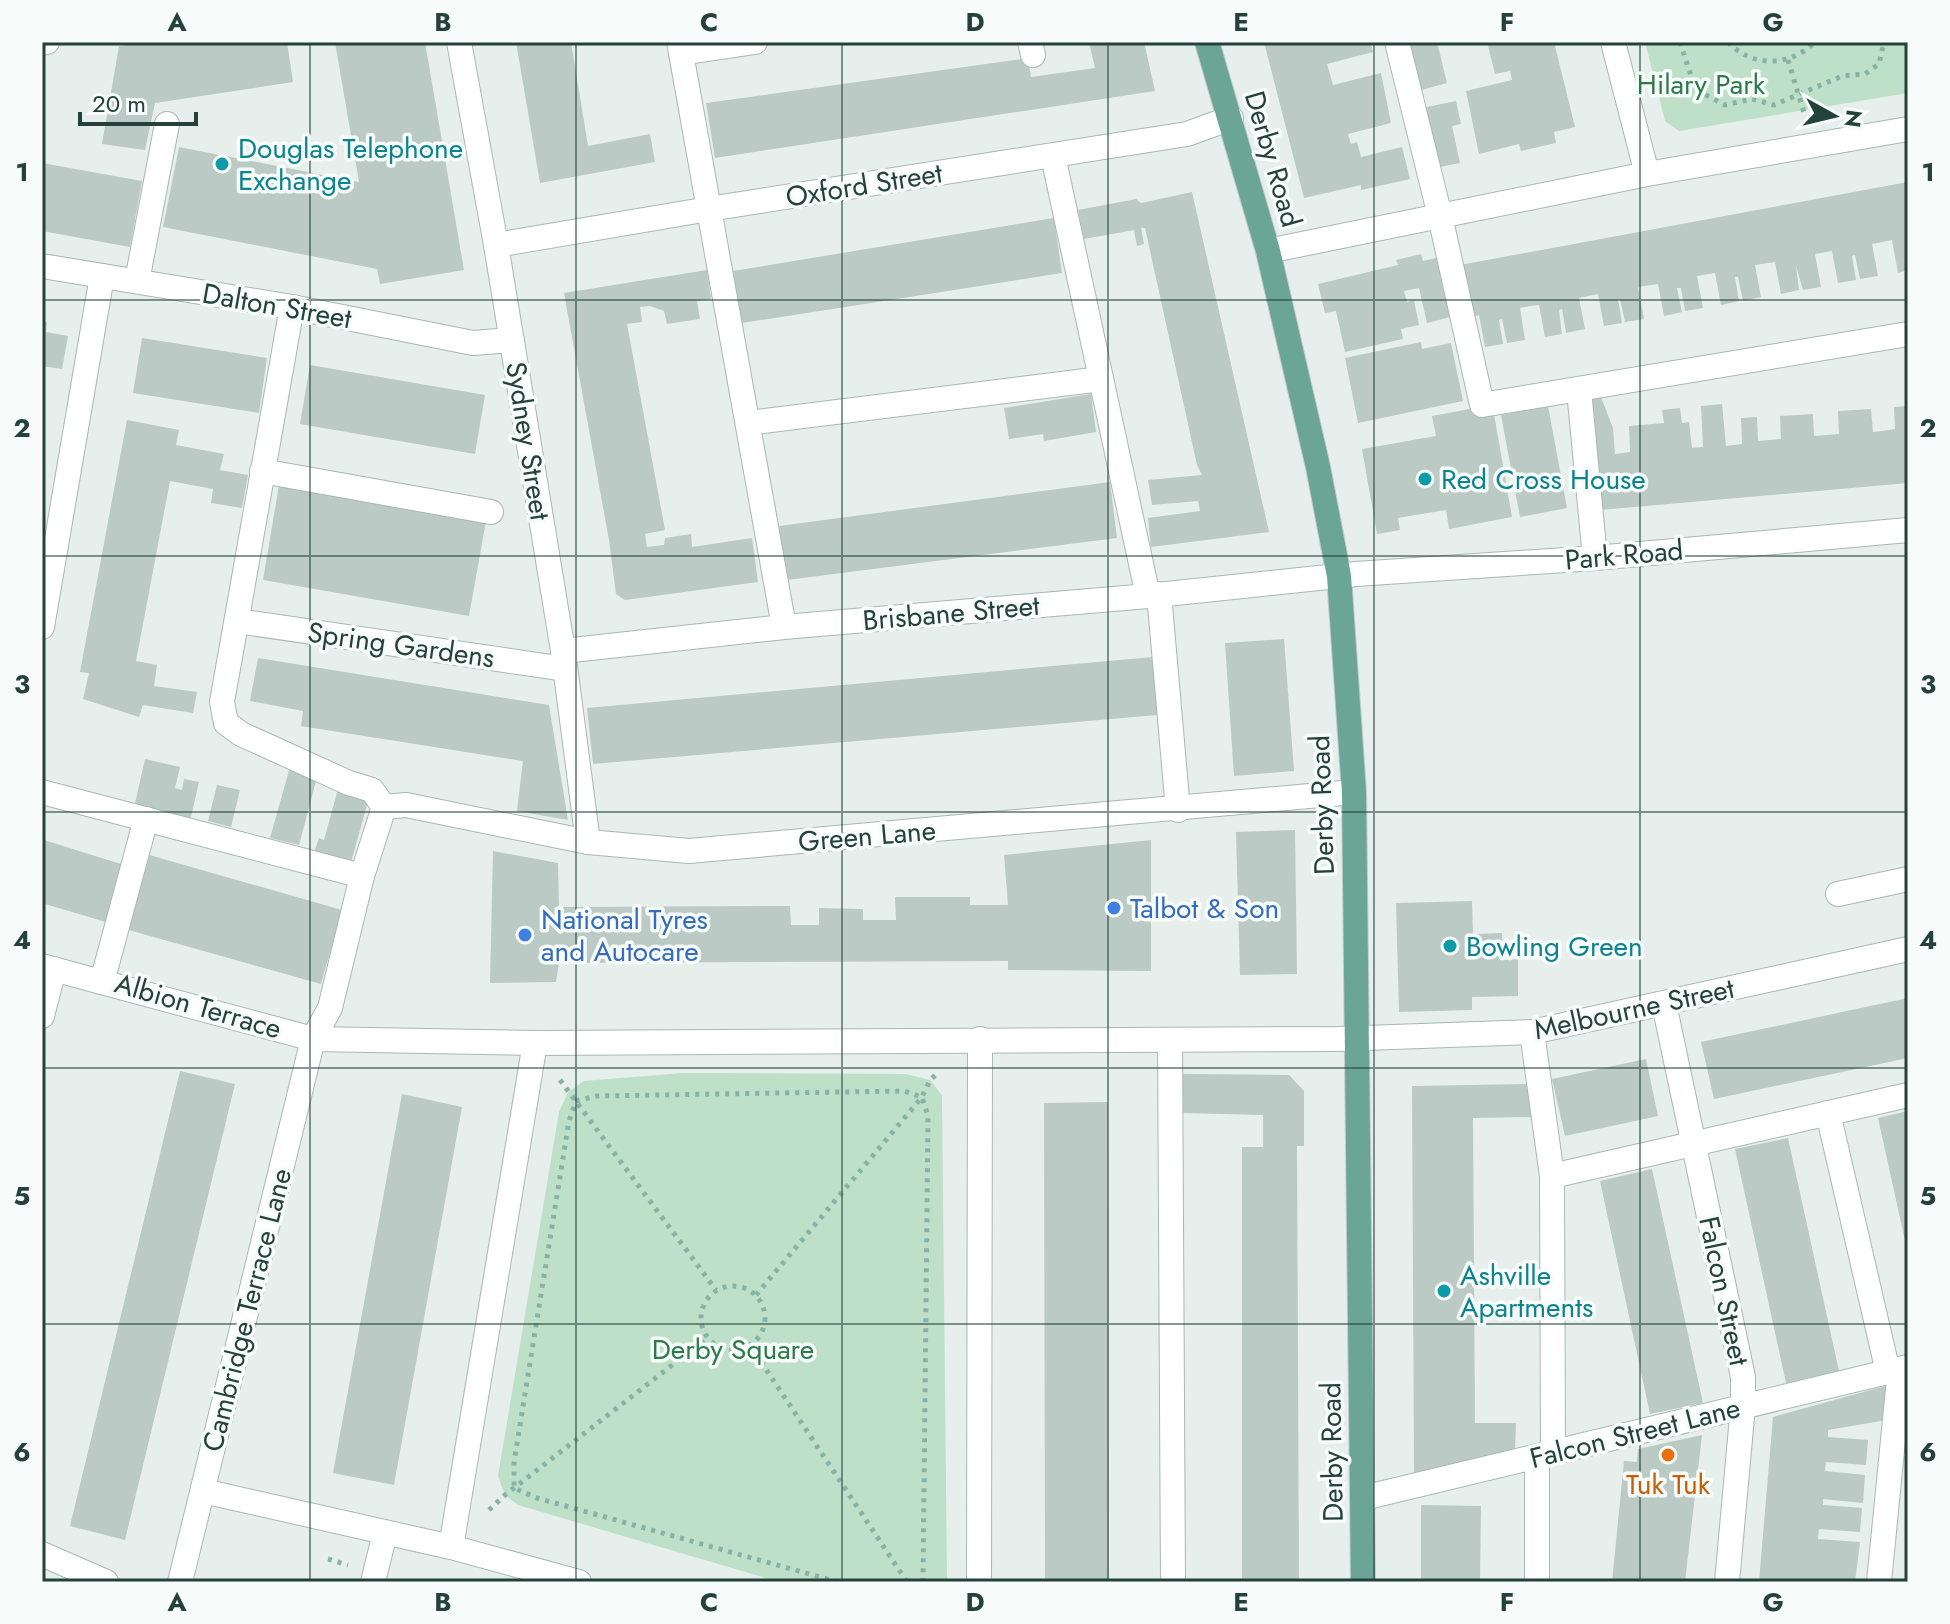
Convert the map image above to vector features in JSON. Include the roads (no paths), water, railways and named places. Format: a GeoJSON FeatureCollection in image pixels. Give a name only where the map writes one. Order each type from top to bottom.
{"type":"FeatureCollection","features":[{"type":"Feature","properties":{"kind":"main road","name":"Derby Road"},"geometry":{"type":"LineString","coordinates":[[1207,42],[1268,251],[1318,467],[1339,576],[1354,792],[1363,1582]]}},
{"type":"Feature","properties":{"kind":"street","name":"Sydney Street"},"geometry":{"type":"LineString","coordinates":[[459,42],[496,245],[564,660],[588,842]]}},
{"type":"Feature","properties":{"kind":"street"},"geometry":{"type":"LineString","coordinates":[[755,42],[680,47],[784,627]]}},
{"type":"Feature","properties":{"kind":"street"},"geometry":{"type":"LineString","coordinates":[[1397,42],[1482,405],[1908,334]]}},
{"type":"Feature","properties":{"kind":"street"},"geometry":{"type":"LineString","coordinates":[[1613,42],[1647,174]]}},
{"type":"Feature","properties":{"kind":"street","name":"Oxford Street"},"geometry":{"type":"LineString","coordinates":[[496,245],[1187,134],[1231,118]]}},
{"type":"Feature","properties":{"kind":"street"},"geometry":{"type":"LineString","coordinates":[[137,281],[167,124]]}},
{"type":"Feature","properties":{"kind":"street"},"geometry":{"type":"LineString","coordinates":[[1268,251],[1647,174],[1908,129]]}},
{"type":"Feature","properties":{"kind":"street"},"geometry":{"type":"LineString","coordinates":[[1053,156],[1101,379],[1154,595],[1178,810]]}},
{"type":"Feature","properties":{"kind":"street","name":"Dalton Street"},"geometry":{"type":"LineString","coordinates":[[42,266],[292,307],[473,343],[512,340]]}},
{"type":"Feature","properties":{"kind":"street"},"geometry":{"type":"LineString","coordinates":[[42,627],[102,276]]}},
{"type":"Feature","properties":{"kind":"street"},"geometry":{"type":"LineString","coordinates":[[292,307],[222,702],[226,723],[241,734],[349,783],[372,790],[384,807]]}},
{"type":"Feature","properties":{"kind":"street"},"geometry":{"type":"LineString","coordinates":[[748,423],[1101,379]]}},
{"type":"Feature","properties":{"kind":"street"},"geometry":{"type":"LineString","coordinates":[[1579,390],[1595,558]]}},
{"type":"Feature","properties":{"kind":"street"},"geometry":{"type":"LineString","coordinates":[[262,471],[491,512]]}},
{"type":"Feature","properties":{"kind":"street","name":"Park Road"},"geometry":{"type":"LineString","coordinates":[[1339,576],[1595,558],[1908,530]]}},
{"type":"Feature","properties":{"kind":"street","name":"Brisbane Street"},"geometry":{"type":"LineString","coordinates":[[564,660],[784,627],[1339,576]]}},
{"type":"Feature","properties":{"kind":"street","name":"Spring Gardens"},"geometry":{"type":"LineString","coordinates":[[237,621],[564,660]]}},
{"type":"Feature","properties":{"kind":"street"},"geometry":{"type":"LineString","coordinates":[[42,792],[362,876]]}},
{"type":"Feature","properties":{"kind":"street","name":"Green Lane"},"geometry":{"type":"LineString","coordinates":[[384,807],[406,805],[588,842],[689,851],[1354,792]]}},
{"type":"Feature","properties":{"kind":"street","name":"Cambridge Terrace Lane"},"geometry":{"type":"LineString","coordinates":[[180,1582],[313,1039],[330,1008],[362,876],[384,807]]}},
{"type":"Feature","properties":{"kind":"street","name":"Albion Terrace"},"geometry":{"type":"LineString","coordinates":[[146,819],[102,982],[313,1039]]}},
{"type":"Feature","properties":{"kind":"street"},"geometry":{"type":"LineString","coordinates":[[1838,894],[1908,879]]}},
{"type":"Feature","properties":{"kind":"street","name":"Melbourne Street"},"geometry":{"type":"LineString","coordinates":[[1356,1039],[1532,1032],[1908,949]]}},
{"type":"Feature","properties":{"kind":"street"},"geometry":{"type":"LineString","coordinates":[[42,1016],[48,968],[102,982]]}},
{"type":"Feature","properties":{"kind":"street","name":"Falcon Street"},"geometry":{"type":"LineString","coordinates":[[1664,1004],[1743,1377],[1727,1582]]}},
{"type":"Feature","properties":{"kind":"street"},"geometry":{"type":"LineString","coordinates":[[1532,1032],[1552,1176],[1545,1455],[1537,1582]]}},
{"type":"Feature","properties":{"kind":"street"},"geometry":{"type":"LineString","coordinates":[[313,1039],[535,1043],[1356,1039]]}},
{"type":"Feature","properties":{"kind":"street"},"geometry":{"type":"LineString","coordinates":[[979,1582],[980,1039]]}},
{"type":"Feature","properties":{"kind":"street"},"geometry":{"type":"LineString","coordinates":[[1170,1040],[1173,1582]]}},
{"type":"Feature","properties":{"kind":"street"},"geometry":{"type":"LineString","coordinates":[[451,1547],[535,1043]]}},
{"type":"Feature","properties":{"kind":"street"},"geometry":{"type":"LineString","coordinates":[[1552,1176],[1908,1095]]}},
{"type":"Feature","properties":{"kind":"street"},"geometry":{"type":"LineString","coordinates":[[1828,1113],[1899,1369],[1879,1582]]}},
{"type":"Feature","properties":{"kind":"street","name":"Falcon Street Lane"},"geometry":{"type":"LineString","coordinates":[[1363,1498],[1899,1369]]}},
{"type":"Feature","properties":{"kind":"street"},"geometry":{"type":"LineString","coordinates":[[203,1491],[451,1547],[579,1582]]}},
{"type":"Feature","properties":{"kind":"street"},"geometry":{"type":"LineString","coordinates":[[373,1582],[385,1533]]}},
{"type":"Feature","properties":{"kind":"street"},"geometry":{"type":"LineString","coordinates":[[42,1554],[106,1582]]}},
{"type":"Feature","properties":{"kind":"place","name":"Douglas Telephone Exchange"},"geometry":{"type":"Point","coordinates":[222,164]}},
{"type":"Feature","properties":{"kind":"place","name":"Red Cross House"},"geometry":{"type":"Point","coordinates":[1425,479]}},
{"type":"Feature","properties":{"kind":"place","name":"Talbot & Son"},"geometry":{"type":"Point","coordinates":[1114,908]}},
{"type":"Feature","properties":{"kind":"place","name":"National Tyres and Autocare"},"geometry":{"type":"Point","coordinates":[525,935]}},
{"type":"Feature","properties":{"kind":"place","name":"Bowling Green"},"geometry":{"type":"Point","coordinates":[1450,946]}},
{"type":"Feature","properties":{"kind":"place","name":"Ashville Apartments"},"geometry":{"type":"Point","coordinates":[1444,1291]}},
{"type":"Feature","properties":{"kind":"place","name":"Tuk Tuk"},"geometry":{"type":"Point","coordinates":[1668,1455]}},
{"type":"Feature","properties":{"kind":"park label","name":"Hilary Park"},"geometry":{"type":"Point","coordinates":[1701,84]}},
{"type":"Feature","properties":{"kind":"park label","name":"Derby Square"},"geometry":{"type":"Point","coordinates":[733,1349]}}]}
